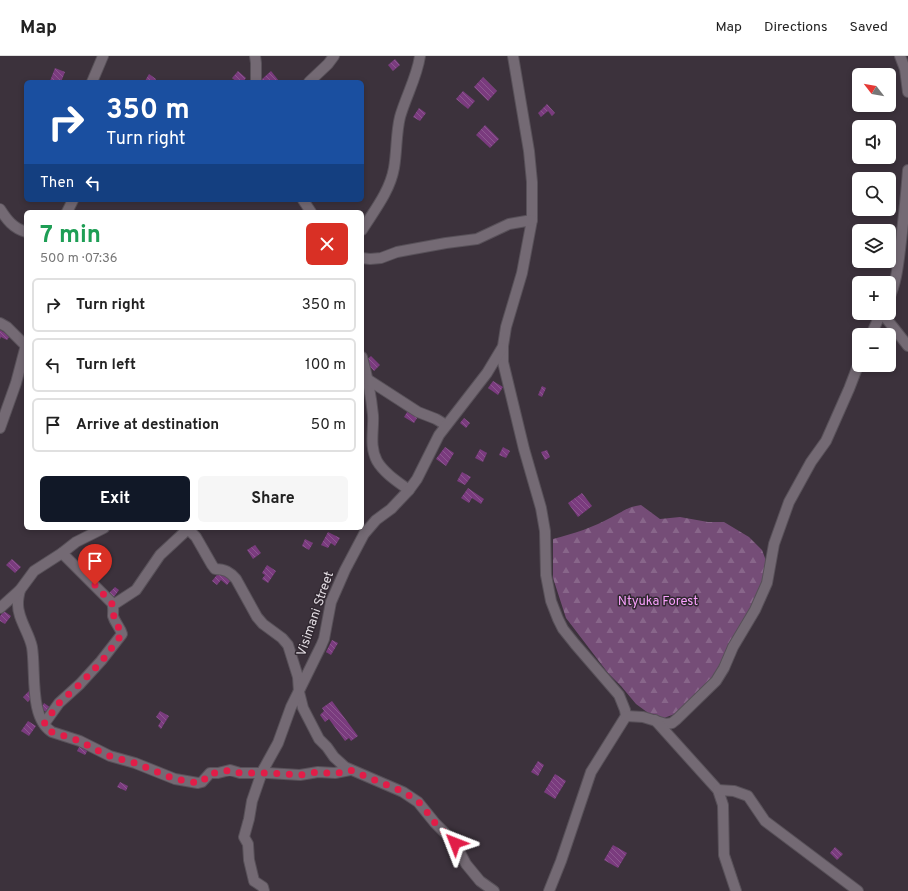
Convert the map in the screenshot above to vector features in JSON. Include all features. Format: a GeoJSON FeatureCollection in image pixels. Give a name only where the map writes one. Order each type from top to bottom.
{"type":"FeatureCollection","features":[{"type":"Feature","properties":{"kind":"street"},"geometry":{"type":"LineString","coordinates":[[93,80],[103,56]]}},
{"type":"Feature","properties":{"kind":"street"},"geometry":{"type":"LineString","coordinates":[[255,56],[256,80]]}},
{"type":"Feature","properties":{"kind":"street"},"geometry":{"type":"LineString","coordinates":[[311,80],[334,56]]}},
{"type":"Feature","properties":{"kind":"street"},"geometry":{"type":"LineString","coordinates":[[364,227],[391,180],[394,169],[399,122],[420,56]]}},
{"type":"Feature","properties":{"kind":"street"},"geometry":{"type":"LineString","coordinates":[[513,56],[529,151],[532,182],[532,220],[522,273],[506,327],[503,346],[503,362],[524,449],[542,508],[545,531],[546,575],[551,601],[558,619],[574,644],[619,695],[626,710],[626,716],[591,772],[561,861],[549,891]]}},
{"type":"Feature","properties":{"kind":"street"},"geometry":{"type":"LineString","coordinates":[[900,56],[905,69],[908,92]]}},
{"type":"Feature","properties":{"kind":"street"},"geometry":{"type":"LineString","coordinates":[[896,276],[904,221],[908,170]]}},
{"type":"Feature","properties":{"kind":"street"},"geometry":{"type":"LineString","coordinates":[[0,209],[11,224],[24,231]]}},
{"type":"Feature","properties":{"kind":"street"},"geometry":{"type":"LineString","coordinates":[[364,258],[381,258],[398,252],[446,243],[465,242],[477,239],[509,224],[532,220]]}},
{"type":"Feature","properties":{"kind":"street"},"geometry":{"type":"LineString","coordinates":[[888,320],[908,346]]}},
{"type":"Feature","properties":{"kind":"street"},"geometry":{"type":"LineString","coordinates":[[0,322],[7,327],[24,346]]}},
{"type":"Feature","properties":{"kind":"street","name":"Visimani Street"},"geometry":{"type":"LineString","coordinates":[[264,891],[263,888],[254,881],[248,844],[244,840],[244,834],[255,791],[262,772],[278,743],[291,707],[324,639],[331,602],[355,549],[369,527],[391,509],[409,490],[446,425],[487,373],[503,346]]}},
{"type":"Feature","properties":{"kind":"street"},"geometry":{"type":"LineString","coordinates":[[0,428],[24,355]]}},
{"type":"Feature","properties":{"kind":"street"},"geometry":{"type":"LineString","coordinates":[[364,366],[373,415],[372,439],[377,461],[386,471],[409,490]]}},
{"type":"Feature","properties":{"kind":"street"},"geometry":{"type":"LineString","coordinates":[[626,716],[643,717],[666,724],[672,723],[678,719],[716,681],[724,668],[733,647],[761,598],[767,583],[774,544],[789,502],[806,470],[826,442],[856,372]]}},
{"type":"Feature","properties":{"kind":"street"},"geometry":{"type":"LineString","coordinates":[[367,379],[418,412],[436,419],[446,425]]}},
{"type":"Feature","properties":{"kind":"street"},"geometry":{"type":"LineString","coordinates":[[0,608],[20,590],[34,571],[81,539],[100,530]]}},
{"type":"Feature","properties":{"kind":"street"},"geometry":{"type":"LineString","coordinates":[[113,605],[136,590],[160,555],[186,530]]}},
{"type":"Feature","properties":{"kind":"street"},"geometry":{"type":"LineString","coordinates":[[190,530],[196,537],[215,569],[223,569],[232,574],[257,617],[288,645],[298,677],[299,692],[303,708],[318,737],[339,762],[350,770],[404,792],[418,802],[435,823],[455,843],[466,864],[480,881],[494,891]]}},
{"type":"Feature","properties":{"kind":"street"},"geometry":{"type":"LineString","coordinates":[[44,724],[59,703],[102,661],[121,635],[122,631],[114,619],[113,605],[103,593],[62,553]]}},
{"type":"Feature","properties":{"kind":"street"},"geometry":{"type":"LineString","coordinates":[[20,590],[18,610],[29,638],[32,651],[35,674],[34,698],[44,724],[48,730],[80,741],[106,755],[135,763],[175,779],[194,783],[202,782],[212,773],[230,770],[240,773],[262,772],[300,775],[318,772],[335,774],[350,770]]}},
{"type":"Feature","properties":{"kind":"street"},"geometry":{"type":"LineString","coordinates":[[655,720],[718,790],[723,805],[724,855],[736,891]]}},
{"type":"Feature","properties":{"kind":"street"},"geometry":{"type":"LineString","coordinates":[[718,790],[734,791],[748,796],[765,821],[858,891]]}},
{"type":"Feature","properties":{"kind":"green space","name":"Ntyuka Forest"},"geometry":{"type":"Polygon","coordinates":[[[641,505],[660,519],[680,517],[708,522],[724,522],[749,537],[762,550],[768,566],[765,583],[724,664],[712,679],[680,712],[664,718],[651,715],[636,704],[608,673],[566,618],[553,578],[553,539],[591,527],[629,508],[641,505]]]}},
{"type":"Feature","properties":{"kind":"building"},"geometry":{"type":"Polygon","coordinates":[[[395,59],[400,65],[393,71],[388,65],[395,59]]]}},
{"type":"Feature","properties":{"kind":"building"},"geometry":{"type":"Polygon","coordinates":[[[55,68],[65,72],[62,80],[50,80],[55,68]]]}},
{"type":"Feature","properties":{"kind":"building"},"geometry":{"type":"Polygon","coordinates":[[[238,71],[246,78],[244,80],[234,80],[232,78],[238,71]]]}},
{"type":"Feature","properties":{"kind":"building"},"geometry":{"type":"Polygon","coordinates":[[[271,71],[278,80],[261,80],[271,71]]]}},
{"type":"Feature","properties":{"kind":"building"},"geometry":{"type":"Polygon","coordinates":[[[149,74],[156,79],[155,80],[146,80],[149,74]]]}},
{"type":"Feature","properties":{"kind":"building"},"geometry":{"type":"Polygon","coordinates":[[[483,77],[497,91],[488,101],[474,87],[483,77]]]}},
{"type":"Feature","properties":{"kind":"building"},"geometry":{"type":"Polygon","coordinates":[[[463,91],[475,101],[468,109],[456,99],[463,91]]]}},
{"type":"Feature","properties":{"kind":"building"},"geometry":{"type":"Polygon","coordinates":[[[547,104],[555,113],[552,116],[548,111],[541,117],[538,113],[547,104]]]}},
{"type":"Feature","properties":{"kind":"building"},"geometry":{"type":"Polygon","coordinates":[[[419,108],[426,113],[420,121],[413,117],[419,108]]]}},
{"type":"Feature","properties":{"kind":"building"},"geometry":{"type":"Polygon","coordinates":[[[485,125],[499,139],[490,148],[476,135],[485,125]]]}},
{"type":"Feature","properties":{"kind":"building"},"geometry":{"type":"Polygon","coordinates":[[[0,330],[10,336],[7,340],[1,337],[0,339],[0,330]]]}},
{"type":"Feature","properties":{"kind":"building"},"geometry":{"type":"Polygon","coordinates":[[[371,356],[380,365],[374,371],[365,361],[371,356]]]}},
{"type":"Feature","properties":{"kind":"building"},"geometry":{"type":"Polygon","coordinates":[[[493,381],[503,387],[498,395],[488,388],[493,381]]]}},
{"type":"Feature","properties":{"kind":"building"},"geometry":{"type":"Polygon","coordinates":[[[542,386],[546,388],[542,397],[538,395],[542,386]]]}},
{"type":"Feature","properties":{"kind":"building"},"geometry":{"type":"Polygon","coordinates":[[[409,409],[419,415],[414,423],[404,417],[409,409]]]}},
{"type":"Feature","properties":{"kind":"building"},"geometry":{"type":"Polygon","coordinates":[[[464,418],[470,423],[466,428],[460,423],[464,418]]]}},
{"type":"Feature","properties":{"kind":"building"},"geometry":{"type":"Polygon","coordinates":[[[445,447],[454,453],[446,466],[436,459],[445,447]]]}},
{"type":"Feature","properties":{"kind":"building"},"geometry":{"type":"Polygon","coordinates":[[[503,447],[510,451],[506,458],[499,455],[503,447]]]}},
{"type":"Feature","properties":{"kind":"building"},"geometry":{"type":"Polygon","coordinates":[[[480,449],[487,453],[483,462],[475,458],[480,449]]]}},
{"type":"Feature","properties":{"kind":"building"},"geometry":{"type":"Polygon","coordinates":[[[547,450],[550,457],[545,460],[541,452],[547,450]]]}},
{"type":"Feature","properties":{"kind":"building"},"geometry":{"type":"Polygon","coordinates":[[[462,472],[471,477],[465,485],[457,481],[462,472]]]}},
{"type":"Feature","properties":{"kind":"building"},"geometry":{"type":"Polygon","coordinates":[[[468,488],[484,499],[481,504],[472,498],[469,503],[461,498],[468,488]]]}},
{"type":"Feature","properties":{"kind":"building"},"geometry":{"type":"Polygon","coordinates":[[[582,493],[592,506],[578,517],[568,503],[582,493]]]}},
{"type":"Feature","properties":{"kind":"building"},"geometry":{"type":"Polygon","coordinates":[[[328,532],[340,538],[335,546],[331,543],[328,548],[321,545],[328,532]]]}},
{"type":"Feature","properties":{"kind":"building"},"geometry":{"type":"Polygon","coordinates":[[[305,539],[313,543],[309,550],[302,546],[305,539]]]}},
{"type":"Feature","properties":{"kind":"building"},"geometry":{"type":"Polygon","coordinates":[[[255,545],[261,553],[253,559],[247,550],[255,545]]]}},
{"type":"Feature","properties":{"kind":"building"},"geometry":{"type":"Polygon","coordinates":[[[12,559],[21,567],[15,573],[6,565],[12,559]]]}},
{"type":"Feature","properties":{"kind":"building"},"geometry":{"type":"Polygon","coordinates":[[[267,565],[276,571],[268,583],[262,579],[265,575],[262,573],[267,565]]]}},
{"type":"Feature","properties":{"kind":"building"},"geometry":{"type":"Polygon","coordinates":[[[220,571],[231,580],[227,585],[221,580],[217,585],[212,581],[220,571]]]}},
{"type":"Feature","properties":{"kind":"building"},"geometry":{"type":"Polygon","coordinates":[[[115,587],[119,590],[114,597],[109,593],[115,587]]]}},
{"type":"Feature","properties":{"kind":"building"},"geometry":{"type":"Polygon","coordinates":[[[4,611],[11,616],[5,624],[0,621],[0,616],[4,611]]]}},
{"type":"Feature","properties":{"kind":"building"},"geometry":{"type":"Polygon","coordinates":[[[332,640],[338,643],[331,655],[326,652],[332,640]]]}},
{"type":"Feature","properties":{"kind":"building"},"geometry":{"type":"Polygon","coordinates":[[[29,691],[34,695],[28,702],[23,697],[29,691]]]}},
{"type":"Feature","properties":{"kind":"building"},"geometry":{"type":"Polygon","coordinates":[[[332,701],[358,736],[351,741],[349,738],[345,741],[329,719],[325,722],[320,715],[324,711],[322,708],[332,701]]]}},
{"type":"Feature","properties":{"kind":"building"},"geometry":{"type":"Polygon","coordinates":[[[44,703],[51,708],[48,713],[41,709],[44,703]]]}},
{"type":"Feature","properties":{"kind":"building"},"geometry":{"type":"Polygon","coordinates":[[[160,711],[169,716],[161,729],[158,726],[161,721],[156,717],[160,711]]]}},
{"type":"Feature","properties":{"kind":"building"},"geometry":{"type":"Polygon","coordinates":[[[28,721],[36,726],[29,736],[21,731],[28,721]]]}},
{"type":"Feature","properties":{"kind":"building"},"geometry":{"type":"Polygon","coordinates":[[[81,743],[89,748],[85,755],[77,751],[81,743]]]}},
{"type":"Feature","properties":{"kind":"building"},"geometry":{"type":"Polygon","coordinates":[[[538,761],[544,765],[538,776],[531,772],[538,761]]]}},
{"type":"Feature","properties":{"kind":"building"},"geometry":{"type":"Polygon","coordinates":[[[555,774],[566,781],[555,799],[544,792],[555,774]]]}},
{"type":"Feature","properties":{"kind":"building"},"geometry":{"type":"Polygon","coordinates":[[[120,782],[128,786],[126,791],[117,787],[120,782]]]}},
{"type":"Feature","properties":{"kind":"building"},"geometry":{"type":"Polygon","coordinates":[[[613,845],[627,853],[618,868],[604,860],[613,845]]]}},
{"type":"Feature","properties":{"kind":"building"},"geometry":{"type":"Polygon","coordinates":[[[835,847],[843,854],[837,860],[830,853],[835,847]]]}},
{"type":"Feature","properties":{"kind":"route"},"geometry":{"type":"LineString","coordinates":[[95,585],[112,603],[114,619],[122,631],[122,634],[102,661],[56,707],[44,724],[48,730],[80,741],[106,755],[127,760],[175,779],[194,783],[202,782],[210,773],[220,773],[230,770],[240,773],[250,772],[300,775],[318,772],[335,774],[350,770],[404,792],[416,800],[421,804],[435,823],[455,843]]}}]}
